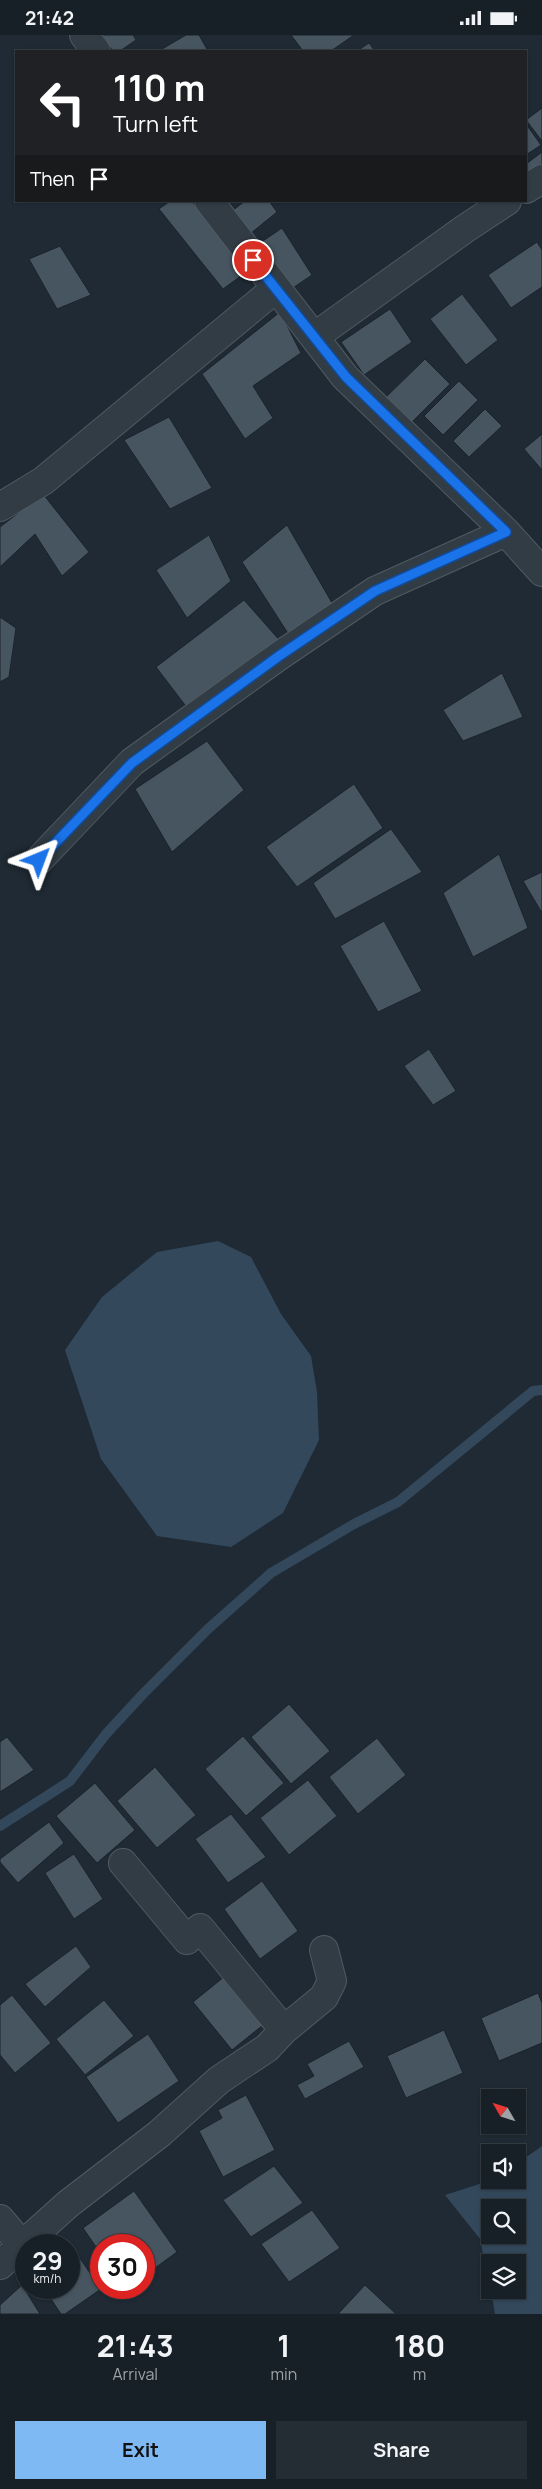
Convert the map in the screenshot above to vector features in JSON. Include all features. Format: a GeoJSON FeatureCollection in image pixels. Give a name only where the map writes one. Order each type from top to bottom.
{"type":"FeatureCollection","features":[{"type":"Feature","properties":{"kind":"street"},"geometry":{"type":"LineString","coordinates":[[84,35],[95,50]]}},
{"type":"Feature","properties":{"kind":"street"},"geometry":{"type":"LineString","coordinates":[[527,188],[542,179]]}},
{"type":"Feature","properties":{"kind":"street"},"geometry":{"type":"LineString","coordinates":[[210,202],[275,289],[346,377],[506,532],[542,572]]}},
{"type":"Feature","properties":{"kind":"street"},"geometry":{"type":"LineString","coordinates":[[314,337],[466,228],[505,202]]}},
{"type":"Feature","properties":{"kind":"street"},"geometry":{"type":"LineString","coordinates":[[0,507],[43,481],[275,289]]}},
{"type":"Feature","properties":{"kind":"street"},"geometry":{"type":"LineString","coordinates":[[39,860],[132,763],[279,656],[375,591],[506,532]]}},
{"type":"Feature","properties":{"kind":"street"},"geometry":{"type":"LineString","coordinates":[[123,1863],[187,1941],[200,1928],[284,2029]]}},
{"type":"Feature","properties":{"kind":"street"},"geometry":{"type":"LineString","coordinates":[[34,2234],[68,2204],[159,2134],[219,2080],[267,2048],[284,2029],[324,1997],[332,1981],[324,1950]]}},
{"type":"Feature","properties":{"kind":"street"},"geometry":{"type":"LineString","coordinates":[[0,2219],[15,2237]]}},
{"type":"Feature","properties":{"kind":"street"},"geometry":{"type":"LineString","coordinates":[[0,2265],[15,2251]]}},
{"type":"Feature","properties":{"kind":"water"},"geometry":{"type":"Polygon","coordinates":[[[218,1241],[251,1257],[281,1314],[311,1356],[317,1392],[319,1440],[283,1513],[231,1547],[157,1536],[101,1459],[65,1350],[102,1297],[157,1252],[218,1241]]]}},
{"type":"Feature","properties":{"kind":"water"},"geometry":{"type":"Polygon","coordinates":[[[542,2146],[542,2314],[495,2314],[492,2299],[526,2299],[526,2254],[483,2254],[481,2244],[526,2244],[526,2199],[481,2199],[481,2244],[480,2239],[445,2195],[481,2184],[481,2189],[526,2189],[526,2157],[542,2146]]]}},
{"type":"Feature","properties":{"kind":"building"},"geometry":{"type":"Polygon","coordinates":[[[101,35],[133,35],[136,40],[121,50],[112,50],[101,35]]]}},
{"type":"Feature","properties":{"kind":"building"},"geometry":{"type":"Polygon","coordinates":[[[186,35],[199,35],[207,50],[162,50],[186,35]]]}},
{"type":"Feature","properties":{"kind":"building"},"geometry":{"type":"Polygon","coordinates":[[[291,35],[354,35],[332,50],[302,50],[291,35]]]}},
{"type":"Feature","properties":{"kind":"building"},"geometry":{"type":"Polygon","coordinates":[[[369,43],[374,50],[358,50],[369,43]]]}},
{"type":"Feature","properties":{"kind":"building"},"geometry":{"type":"Polygon","coordinates":[[[542,108],[542,141],[527,121],[527,119],[542,108]]]}},
{"type":"Feature","properties":{"kind":"building"},"geometry":{"type":"Polygon","coordinates":[[[527,125],[541,145],[527,154],[527,125]]]}},
{"type":"Feature","properties":{"kind":"building"},"geometry":{"type":"Polygon","coordinates":[[[542,152],[542,172],[527,183],[527,163],[542,152]]]}},
{"type":"Feature","properties":{"kind":"building"},"geometry":{"type":"Polygon","coordinates":[[[169,202],[193,202],[249,270],[223,289],[159,209],[169,202]]]}},
{"type":"Feature","properties":{"kind":"building"},"geometry":{"type":"Polygon","coordinates":[[[244,202],[270,202],[277,212],[250,234],[232,211],[244,202]]]}},
{"type":"Feature","properties":{"kind":"building"},"geometry":{"type":"Polygon","coordinates":[[[282,228],[312,275],[284,294],[254,247],[282,228]]]}},
{"type":"Feature","properties":{"kind":"building"},"geometry":{"type":"Polygon","coordinates":[[[537,242],[542,250],[542,287],[511,308],[488,275],[537,242]]]}},
{"type":"Feature","properties":{"kind":"building"},"geometry":{"type":"Polygon","coordinates":[[[60,246],[91,295],[57,309],[29,259],[60,246]]]}},
{"type":"Feature","properties":{"kind":"building"},"geometry":{"type":"Polygon","coordinates":[[[462,294],[498,340],[466,365],[430,319],[462,294]]]}},
{"type":"Feature","properties":{"kind":"building"},"geometry":{"type":"Polygon","coordinates":[[[390,309],[412,342],[364,375],[341,342],[390,309]]]}},
{"type":"Feature","properties":{"kind":"building"},"geometry":{"type":"Polygon","coordinates":[[[280,312],[301,353],[253,386],[273,418],[245,439],[202,374],[280,312]]]}},
{"type":"Feature","properties":{"kind":"building"},"geometry":{"type":"Polygon","coordinates":[[[425,359],[450,384],[410,424],[384,399],[425,359]]]}},
{"type":"Feature","properties":{"kind":"building"},"geometry":{"type":"Polygon","coordinates":[[[459,381],[478,400],[443,435],[424,416],[459,381]]]}},
{"type":"Feature","properties":{"kind":"building"},"geometry":{"type":"Polygon","coordinates":[[[485,409],[502,426],[469,457],[453,441],[485,409]]]}},
{"type":"Feature","properties":{"kind":"building"},"geometry":{"type":"Polygon","coordinates":[[[169,417],[212,488],[170,509],[124,440],[169,417]]]}},
{"type":"Feature","properties":{"kind":"building"},"geometry":{"type":"Polygon","coordinates":[[[542,434],[542,470],[524,449],[542,434]]]}},
{"type":"Feature","properties":{"kind":"building"},"geometry":{"type":"Polygon","coordinates":[[[43,494],[89,552],[62,576],[35,534],[0,567],[0,527],[43,494]]]}},
{"type":"Feature","properties":{"kind":"building"},"geometry":{"type":"Polygon","coordinates":[[[287,525],[335,608],[291,638],[242,562],[287,525]]]}},
{"type":"Feature","properties":{"kind":"building"},"geometry":{"type":"Polygon","coordinates":[[[209,535],[231,581],[187,618],[156,570],[209,535]]]}},
{"type":"Feature","properties":{"kind":"building"},"geometry":{"type":"Polygon","coordinates":[[[244,600],[282,643],[188,709],[156,667],[244,600]]]}},
{"type":"Feature","properties":{"kind":"building"},"geometry":{"type":"Polygon","coordinates":[[[0,617],[16,628],[9,677],[0,682],[0,617]]]}},
{"type":"Feature","properties":{"kind":"building"},"geometry":{"type":"Polygon","coordinates":[[[502,673],[523,717],[463,741],[443,710],[502,673]]]}},
{"type":"Feature","properties":{"kind":"building"},"geometry":{"type":"Polygon","coordinates":[[[207,741],[244,790],[172,852],[135,789],[207,741]]]}},
{"type":"Feature","properties":{"kind":"building"},"geometry":{"type":"Polygon","coordinates":[[[354,784],[383,828],[297,887],[266,847],[354,784]]]}},
{"type":"Feature","properties":{"kind":"building"},"geometry":{"type":"Polygon","coordinates":[[[391,829],[422,872],[335,919],[313,883],[391,829]]]}},
{"type":"Feature","properties":{"kind":"building"},"geometry":{"type":"Polygon","coordinates":[[[499,854],[528,928],[473,957],[443,893],[499,854]]]}},
{"type":"Feature","properties":{"kind":"building"},"geometry":{"type":"Polygon","coordinates":[[[542,872],[542,913],[523,881],[542,872]]]}},
{"type":"Feature","properties":{"kind":"building"},"geometry":{"type":"Polygon","coordinates":[[[384,921],[422,991],[378,1012],[340,946],[384,921]]]}},
{"type":"Feature","properties":{"kind":"building"},"geometry":{"type":"Polygon","coordinates":[[[429,1049],[456,1091],[433,1105],[404,1066],[429,1049]]]}},
{"type":"Feature","properties":{"kind":"building"},"geometry":{"type":"Polygon","coordinates":[[[289,1704],[330,1751],[291,1784],[251,1737],[289,1704]]]}},
{"type":"Feature","properties":{"kind":"building"},"geometry":{"type":"Polygon","coordinates":[[[243,1736],[284,1783],[246,1816],[205,1769],[243,1736]]]}},
{"type":"Feature","properties":{"kind":"building"},"geometry":{"type":"Polygon","coordinates":[[[7,1737],[34,1770],[0,1792],[0,1742],[7,1737]]]}},
{"type":"Feature","properties":{"kind":"building"},"geometry":{"type":"Polygon","coordinates":[[[377,1738],[406,1775],[358,1814],[329,1777],[377,1738]]]}},
{"type":"Feature","properties":{"kind":"building"},"geometry":{"type":"Polygon","coordinates":[[[155,1767],[196,1815],[157,1848],[117,1801],[155,1767]]]}},
{"type":"Feature","properties":{"kind":"building"},"geometry":{"type":"Polygon","coordinates":[[[308,1780],[337,1816],[289,1855],[260,1818],[308,1780]]]}},
{"type":"Feature","properties":{"kind":"building"},"geometry":{"type":"Polygon","coordinates":[[[95,1783],[135,1830],[97,1863],[56,1816],[95,1783]]]}},
{"type":"Feature","properties":{"kind":"building"},"geometry":{"type":"Polygon","coordinates":[[[231,1814],[266,1857],[228,1883],[195,1839],[231,1814]]]}},
{"type":"Feature","properties":{"kind":"building"},"geometry":{"type":"Polygon","coordinates":[[[49,1822],[64,1843],[18,1883],[0,1862],[0,1859],[49,1822]]]}},
{"type":"Feature","properties":{"kind":"building"},"geometry":{"type":"Polygon","coordinates":[[[74,1854],[103,1899],[74,1919],[45,1873],[74,1854]]]}},
{"type":"Feature","properties":{"kind":"building"},"geometry":{"type":"Polygon","coordinates":[[[262,1881],[298,1931],[260,1959],[224,1909],[262,1881]]]}},
{"type":"Feature","properties":{"kind":"building"},"geometry":{"type":"Polygon","coordinates":[[[76,1946],[91,1967],[45,2007],[25,1984],[76,1946]]]}},
{"type":"Feature","properties":{"kind":"building"},"geometry":{"type":"Polygon","coordinates":[[[230,1972],[268,2021],[232,2050],[193,2002],[230,1972]]]}},
{"type":"Feature","properties":{"kind":"building"},"geometry":{"type":"Polygon","coordinates":[[[538,1993],[542,2003],[542,2043],[499,2061],[481,2018],[538,1993]]]}},
{"type":"Feature","properties":{"kind":"building"},"geometry":{"type":"Polygon","coordinates":[[[12,1995],[51,2043],[15,2073],[0,2055],[0,2005],[12,1995]]]}},
{"type":"Feature","properties":{"kind":"building"},"geometry":{"type":"Polygon","coordinates":[[[104,2000],[134,2036],[85,2075],[56,2039],[104,2000]]]}},
{"type":"Feature","properties":{"kind":"building"},"geometry":{"type":"Polygon","coordinates":[[[444,2030],[463,2073],[406,2098],[387,2056],[444,2030]]]}},
{"type":"Feature","properties":{"kind":"building"},"geometry":{"type":"Polygon","coordinates":[[[148,2034],[179,2081],[118,2123],[86,2077],[148,2034]]]}},
{"type":"Feature","properties":{"kind":"building"},"geometry":{"type":"Polygon","coordinates":[[[349,2041],[364,2067],[305,2099],[297,2085],[314,2076],[307,2064],[349,2041]]]}},
{"type":"Feature","properties":{"kind":"building"},"geometry":{"type":"Polygon","coordinates":[[[246,2095],[275,2150],[223,2177],[199,2131],[222,2118],[218,2110],[246,2095]]]}},
{"type":"Feature","properties":{"kind":"building"},"geometry":{"type":"Polygon","coordinates":[[[274,2166],[303,2203],[251,2237],[223,2200],[274,2166]]]}},
{"type":"Feature","properties":{"kind":"building"},"geometry":{"type":"Polygon","coordinates":[[[134,2191],[177,2252],[155,2268],[155,2234],[90,2234],[90,2238],[83,2228],[134,2191]]]}},
{"type":"Feature","properties":{"kind":"building"},"geometry":{"type":"Polygon","coordinates":[[[312,2210],[340,2248],[289,2282],[261,2244],[312,2210]]]}},
{"type":"Feature","properties":{"kind":"building"},"geometry":{"type":"Polygon","coordinates":[[[80,2258],[90,2273],[90,2297],[65,2314],[61,2314],[51,2299],[80,2299],[80,2258]]]}},
{"type":"Feature","properties":{"kind":"building"},"geometry":{"type":"Polygon","coordinates":[[[365,2285],[396,2314],[338,2314],[365,2285]]]}},
{"type":"Feature","properties":{"kind":"building"},"geometry":{"type":"Polygon","coordinates":[[[15,2291],[15,2299],[31,2299],[40,2314],[0,2314],[0,2305],[15,2291]]]}},
{"type":"Feature","properties":{"kind":"waterway"},"geometry":{"type":"LineString","coordinates":[[0,1826],[70,1781],[106,1734],[143,1694],[208,1629],[271,1573],[354,1524],[398,1502],[533,1391],[542,1390]]}},
{"type":"Feature","properties":{"kind":"route"},"geometry":{"type":"LineString","coordinates":[[39,860],[132,763],[279,656],[375,591],[506,532],[346,377],[253,260]]}}]}
